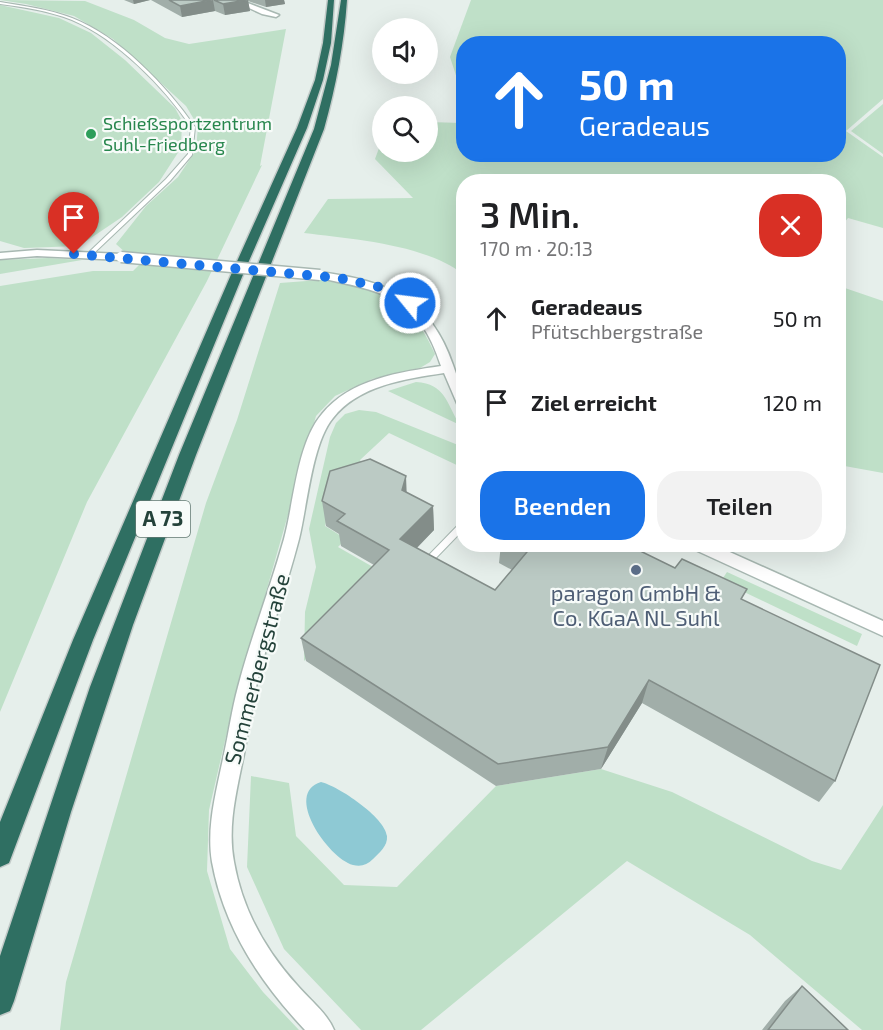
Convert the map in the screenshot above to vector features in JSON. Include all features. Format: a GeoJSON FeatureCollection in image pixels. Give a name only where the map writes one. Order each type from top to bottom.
{"type":"FeatureCollection","features":[{"type":"Feature","properties":{"kind":"highway","name":"A 73"},"geometry":{"type":"LineString","coordinates":[[0,854],[83,640],[302,128],[319,80],[327,43],[331,0]]}},
{"type":"Feature","properties":{"kind":"highway","name":"A 73"},"geometry":{"type":"LineString","coordinates":[[0,1001],[30,901],[118,640],[169,502],[319,129],[336,72],[344,0]]}},
{"type":"Feature","properties":{"kind":"street"},"geometry":{"type":"LineString","coordinates":[[235,0],[257,10],[276,15]]}},
{"type":"Feature","properties":{"kind":"street"},"geometry":{"type":"LineString","coordinates":[[0,256],[37,252],[90,254],[320,275],[379,287],[410,303],[431,328],[439,341],[456,387]]}},
{"type":"Feature","properties":{"kind":"street","name":"Sommerbergstraße"},"geometry":{"type":"LineString","coordinates":[[322,1030],[290,997],[255,951],[234,909],[222,859],[224,798],[247,689],[292,539],[317,434],[325,418],[340,403],[380,382],[411,374],[448,369]]}},
{"type":"Feature","properties":{"kind":"street"},"geometry":{"type":"LineString","coordinates":[[714,552],[883,629]]}},
{"type":"Feature","properties":{"kind":"lane"},"geometry":{"type":"LineString","coordinates":[[0,3],[66,16],[98,33],[181,106],[194,126],[190,154],[168,180],[90,254]]}},
{"type":"Feature","properties":{"kind":"lane"},"geometry":{"type":"LineString","coordinates":[[430,559],[456,532]]}},
{"type":"Feature","properties":{"kind":"green space"},"geometry":{"type":"Polygon","coordinates":[[[0,0],[85,1],[134,20],[165,38],[189,44],[286,29],[260,166],[262,165],[207,281],[87,502],[0,712],[0,286],[93,271],[133,271],[139,265],[116,244],[146,206],[178,177],[196,150],[198,126],[186,106],[113,39],[74,16],[0,0]]]}},
{"type":"Feature","properties":{"kind":"green space"},"geometry":{"type":"Polygon","coordinates":[[[471,0],[883,0],[883,99],[846,131],[846,36],[458,36],[471,0]]]}},
{"type":"Feature","properties":{"kind":"green space","name":"Schießsportzentrum Suhl-Friedberg"},"geometry":{"type":"Polygon","coordinates":[[[0,5],[59,18],[91,33],[125,60],[175,108],[182,121],[181,148],[159,182],[122,217],[79,246],[24,248],[0,241],[0,5]]]}},
{"type":"Feature","properties":{"kind":"green space"},"geometry":{"type":"Polygon","coordinates":[[[456,41],[456,75],[450,57],[456,41]]]}},
{"type":"Feature","properties":{"kind":"green space"},"geometry":{"type":"Polygon","coordinates":[[[883,104],[883,154],[851,131],[883,104]]]}},
{"type":"Feature","properties":{"kind":"green space"},"geometry":{"type":"Polygon","coordinates":[[[438,122],[456,123],[456,162],[846,162],[846,131],[883,157],[883,228],[848,218],[846,220],[846,174],[456,174],[456,270],[408,249],[304,233],[328,199],[413,198],[378,162],[438,162],[438,122]]]}},
{"type":"Feature","properties":{"kind":"green space"},"geometry":{"type":"Polygon","coordinates":[[[48,258],[82,260],[0,274],[0,260],[48,258]]]}},
{"type":"Feature","properties":{"kind":"green space"},"geometry":{"type":"Polygon","coordinates":[[[320,280],[375,292],[403,307],[415,319],[435,354],[430,362],[420,368],[372,379],[335,396],[316,416],[230,719],[209,810],[207,871],[230,949],[263,992],[299,1030],[60,1030],[66,982],[206,503],[237,420],[280,283],[320,280]]]}},
{"type":"Feature","properties":{"kind":"green space"},"geometry":{"type":"Polygon","coordinates":[[[846,288],[883,301],[883,473],[846,466],[846,288]]]}},
{"type":"Feature","properties":{"kind":"green space"},"geometry":{"type":"Polygon","coordinates":[[[416,382],[434,386],[448,402],[456,417],[456,423],[388,391],[416,382]]]}},
{"type":"Feature","properties":{"kind":"green space"},"geometry":{"type":"Polygon","coordinates":[[[359,410],[376,412],[456,444],[456,465],[389,433],[360,460],[372,483],[333,496],[325,526],[346,539],[338,547],[387,575],[304,661],[305,612],[316,567],[309,529],[330,437],[336,423],[345,414],[359,410]]]}},
{"type":"Feature","properties":{"kind":"green space"},"geometry":{"type":"Polygon","coordinates":[[[727,572],[862,634],[857,646],[721,581],[727,572]]]}},
{"type":"Feature","properties":{"kind":"green space"},"geometry":{"type":"Polygon","coordinates":[[[601,769],[672,792],[812,861],[841,870],[883,805],[883,1030],[862,1030],[750,935],[627,861],[421,1030],[361,1030],[284,949],[247,867],[251,776],[289,783],[296,836],[344,885],[397,887],[496,786],[601,769]]]}},
{"type":"Feature","properties":{"kind":"water"},"geometry":{"type":"Polygon","coordinates":[[[321,782],[338,789],[360,803],[384,828],[387,836],[385,846],[368,863],[356,866],[343,860],[332,851],[313,825],[306,799],[310,788],[321,782]]]}},
{"type":"Feature","properties":{"kind":"building"},"geometry":{"type":"Polygon","coordinates":[[[169,0],[211,0],[180,6],[169,0]]]}},
{"type":"Feature","properties":{"kind":"building"},"geometry":{"type":"Polygon","coordinates":[[[214,0],[246,0],[223,4],[214,0]]]}},
{"type":"Feature","properties":{"kind":"building"},"geometry":{"type":"Polygon","coordinates":[[[370,459],[406,476],[402,490],[433,506],[400,539],[495,590],[527,552],[642,552],[675,568],[682,559],[747,589],[741,599],[880,665],[835,781],[649,680],[608,747],[498,764],[301,638],[389,550],[337,521],[345,514],[322,501],[330,471],[370,459]]]}},
{"type":"Feature","properties":{"kind":"building"},"geometry":{"type":"Polygon","coordinates":[[[802,986],[848,1030],[768,1030],[802,986]]]}},
{"type":"Feature","properties":{"kind":"place","name":"Schießsportzentrum Suhl-Friedberg"},"geometry":{"type":"Point","coordinates":[91,134]}},
{"type":"Feature","properties":{"kind":"place","name":"paragon GmbH & Co. KGaA NL Suhl"},"geometry":{"type":"Point","coordinates":[636,570]}},
{"type":"Feature","properties":{"kind":"route"},"geometry":{"type":"LineString","coordinates":[[74,254],[320,275],[360,281],[395,294],[410,303]]}}]}
